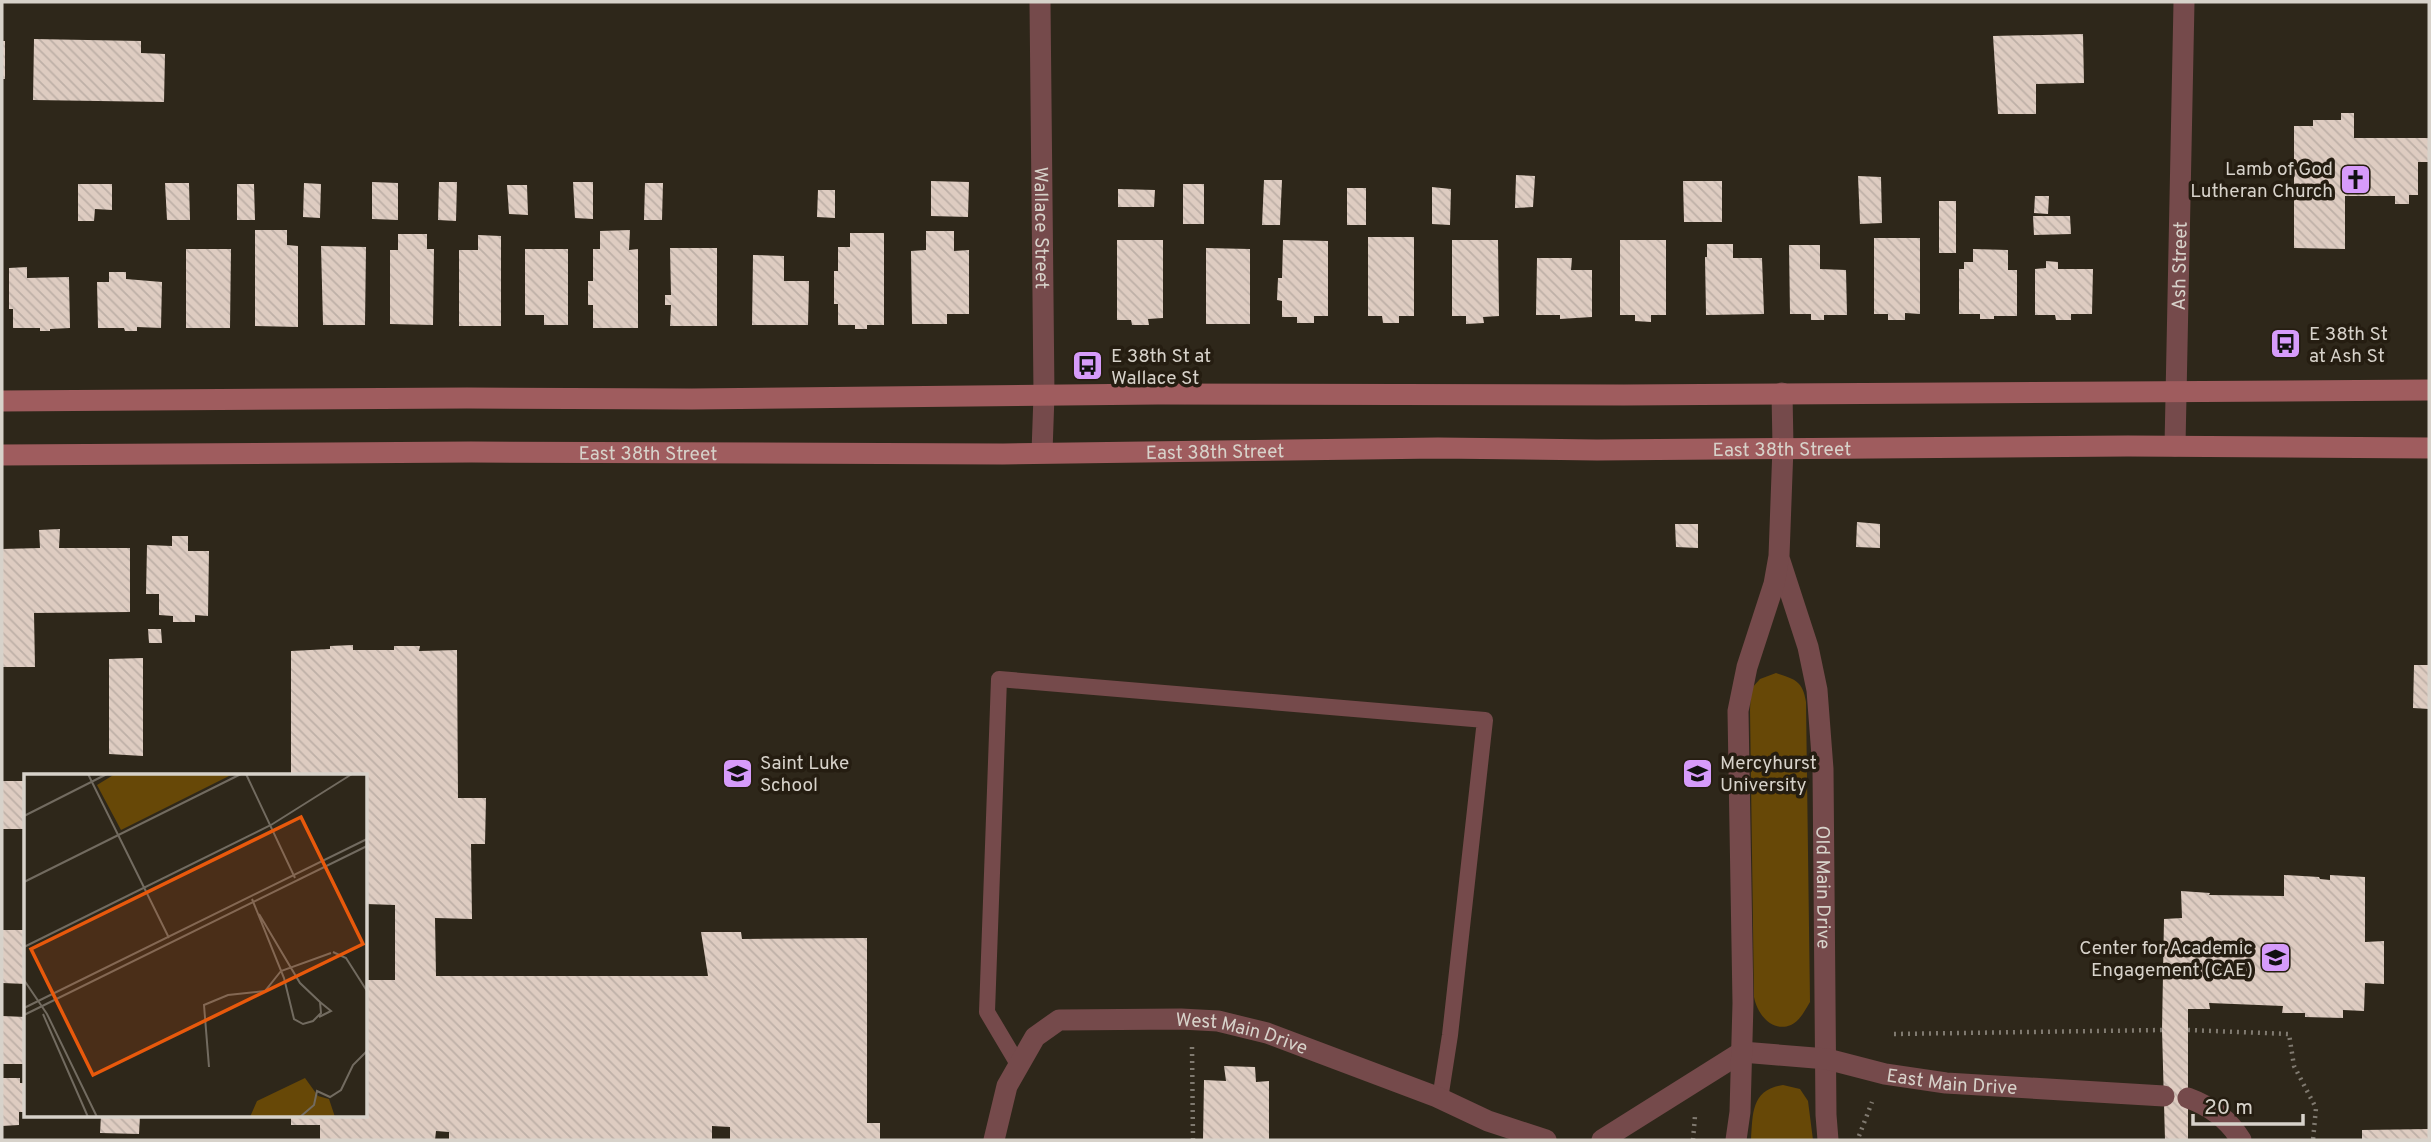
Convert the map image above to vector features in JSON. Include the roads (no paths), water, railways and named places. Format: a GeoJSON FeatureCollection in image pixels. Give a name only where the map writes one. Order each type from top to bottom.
{"type":"FeatureCollection","features":[{"type":"Feature","properties":{"kind":"main road"},"geometry":{"type":"LineString","coordinates":[[2,401],[426,398],[692,400],[1044,395],[2429,390]]}},
{"type":"Feature","properties":{"kind":"main road","name":"East 38th Street"},"geometry":{"type":"LineString","coordinates":[[2,455],[2175,446],[2429,449]]}},
{"type":"Feature","properties":{"kind":"street","name":"Wallace Street"},"geometry":{"type":"LineString","coordinates":[[1040,2],[1044,395],[1042,452]]}},
{"type":"Feature","properties":{"kind":"street","name":"Ash Street"},"geometry":{"type":"LineString","coordinates":[[2175,446],[2184,2]]}},
{"type":"Feature","properties":{"kind":"street","name":"Old Main Drive"},"geometry":{"type":"LineString","coordinates":[[1737,1140],[1743,1003],[1738,711],[1747,667],[1770,595],[1779,556],[1782,393]]}},
{"type":"Feature","properties":{"kind":"street","name":"Old Main Drive"},"geometry":{"type":"LineString","coordinates":[[1779,556],[1808,647],[1818,690],[1823,769],[1828,1140]]}},
{"type":"Feature","properties":{"kind":"street","name":"West Main Drive"},"geometry":{"type":"LineString","coordinates":[[994,1140],[1007,1086],[1035,1037],[1059,1020],[1218,1021],[1266,1033],[1440,1099],[1488,1121],[1546,1140]]}},
{"type":"Feature","properties":{"kind":"street","name":"East Main Drive"},"geometry":{"type":"LineString","coordinates":[[1742,1052],[1827,1059],[1885,1074],[1946,1083],[2164,1096]]}},
{"type":"Feature","properties":{"kind":"street"},"geometry":{"type":"LineString","coordinates":[[1602,1140],[1742,1052]]}},
{"type":"Feature","properties":{"kind":"street"},"geometry":{"type":"LineString","coordinates":[[2188,1098],[2205,1104],[2219,1114],[2241,1140]]}},
{"type":"Feature","properties":{"kind":"lane"},"geometry":{"type":"LineString","coordinates":[[1019,1066],[987,1012],[999,679],[1485,720],[1450,1035],[1440,1099]]}},
{"type":"Feature","properties":{"kind":"place","name":"Lamb of God Lutheran Church"},"geometry":{"type":"Point","coordinates":[2356,179]}},
{"type":"Feature","properties":{"kind":"place","name":"E 38th St at Ash St"},"geometry":{"type":"Point","coordinates":[2286,344]}},
{"type":"Feature","properties":{"kind":"place","name":"E 38th St at Wallace St"},"geometry":{"type":"Point","coordinates":[1088,366]}},
{"type":"Feature","properties":{"kind":"place","name":"Saint Luke School"},"geometry":{"type":"Point","coordinates":[737,773]}},
{"type":"Feature","properties":{"kind":"place","name":"Mercyhurst University"},"geometry":{"type":"Point","coordinates":[1697,773]}},
{"type":"Feature","properties":{"kind":"place","name":"Center for Academic Engagement (CAE)"},"geometry":{"type":"Point","coordinates":[2276,958]}}]}
